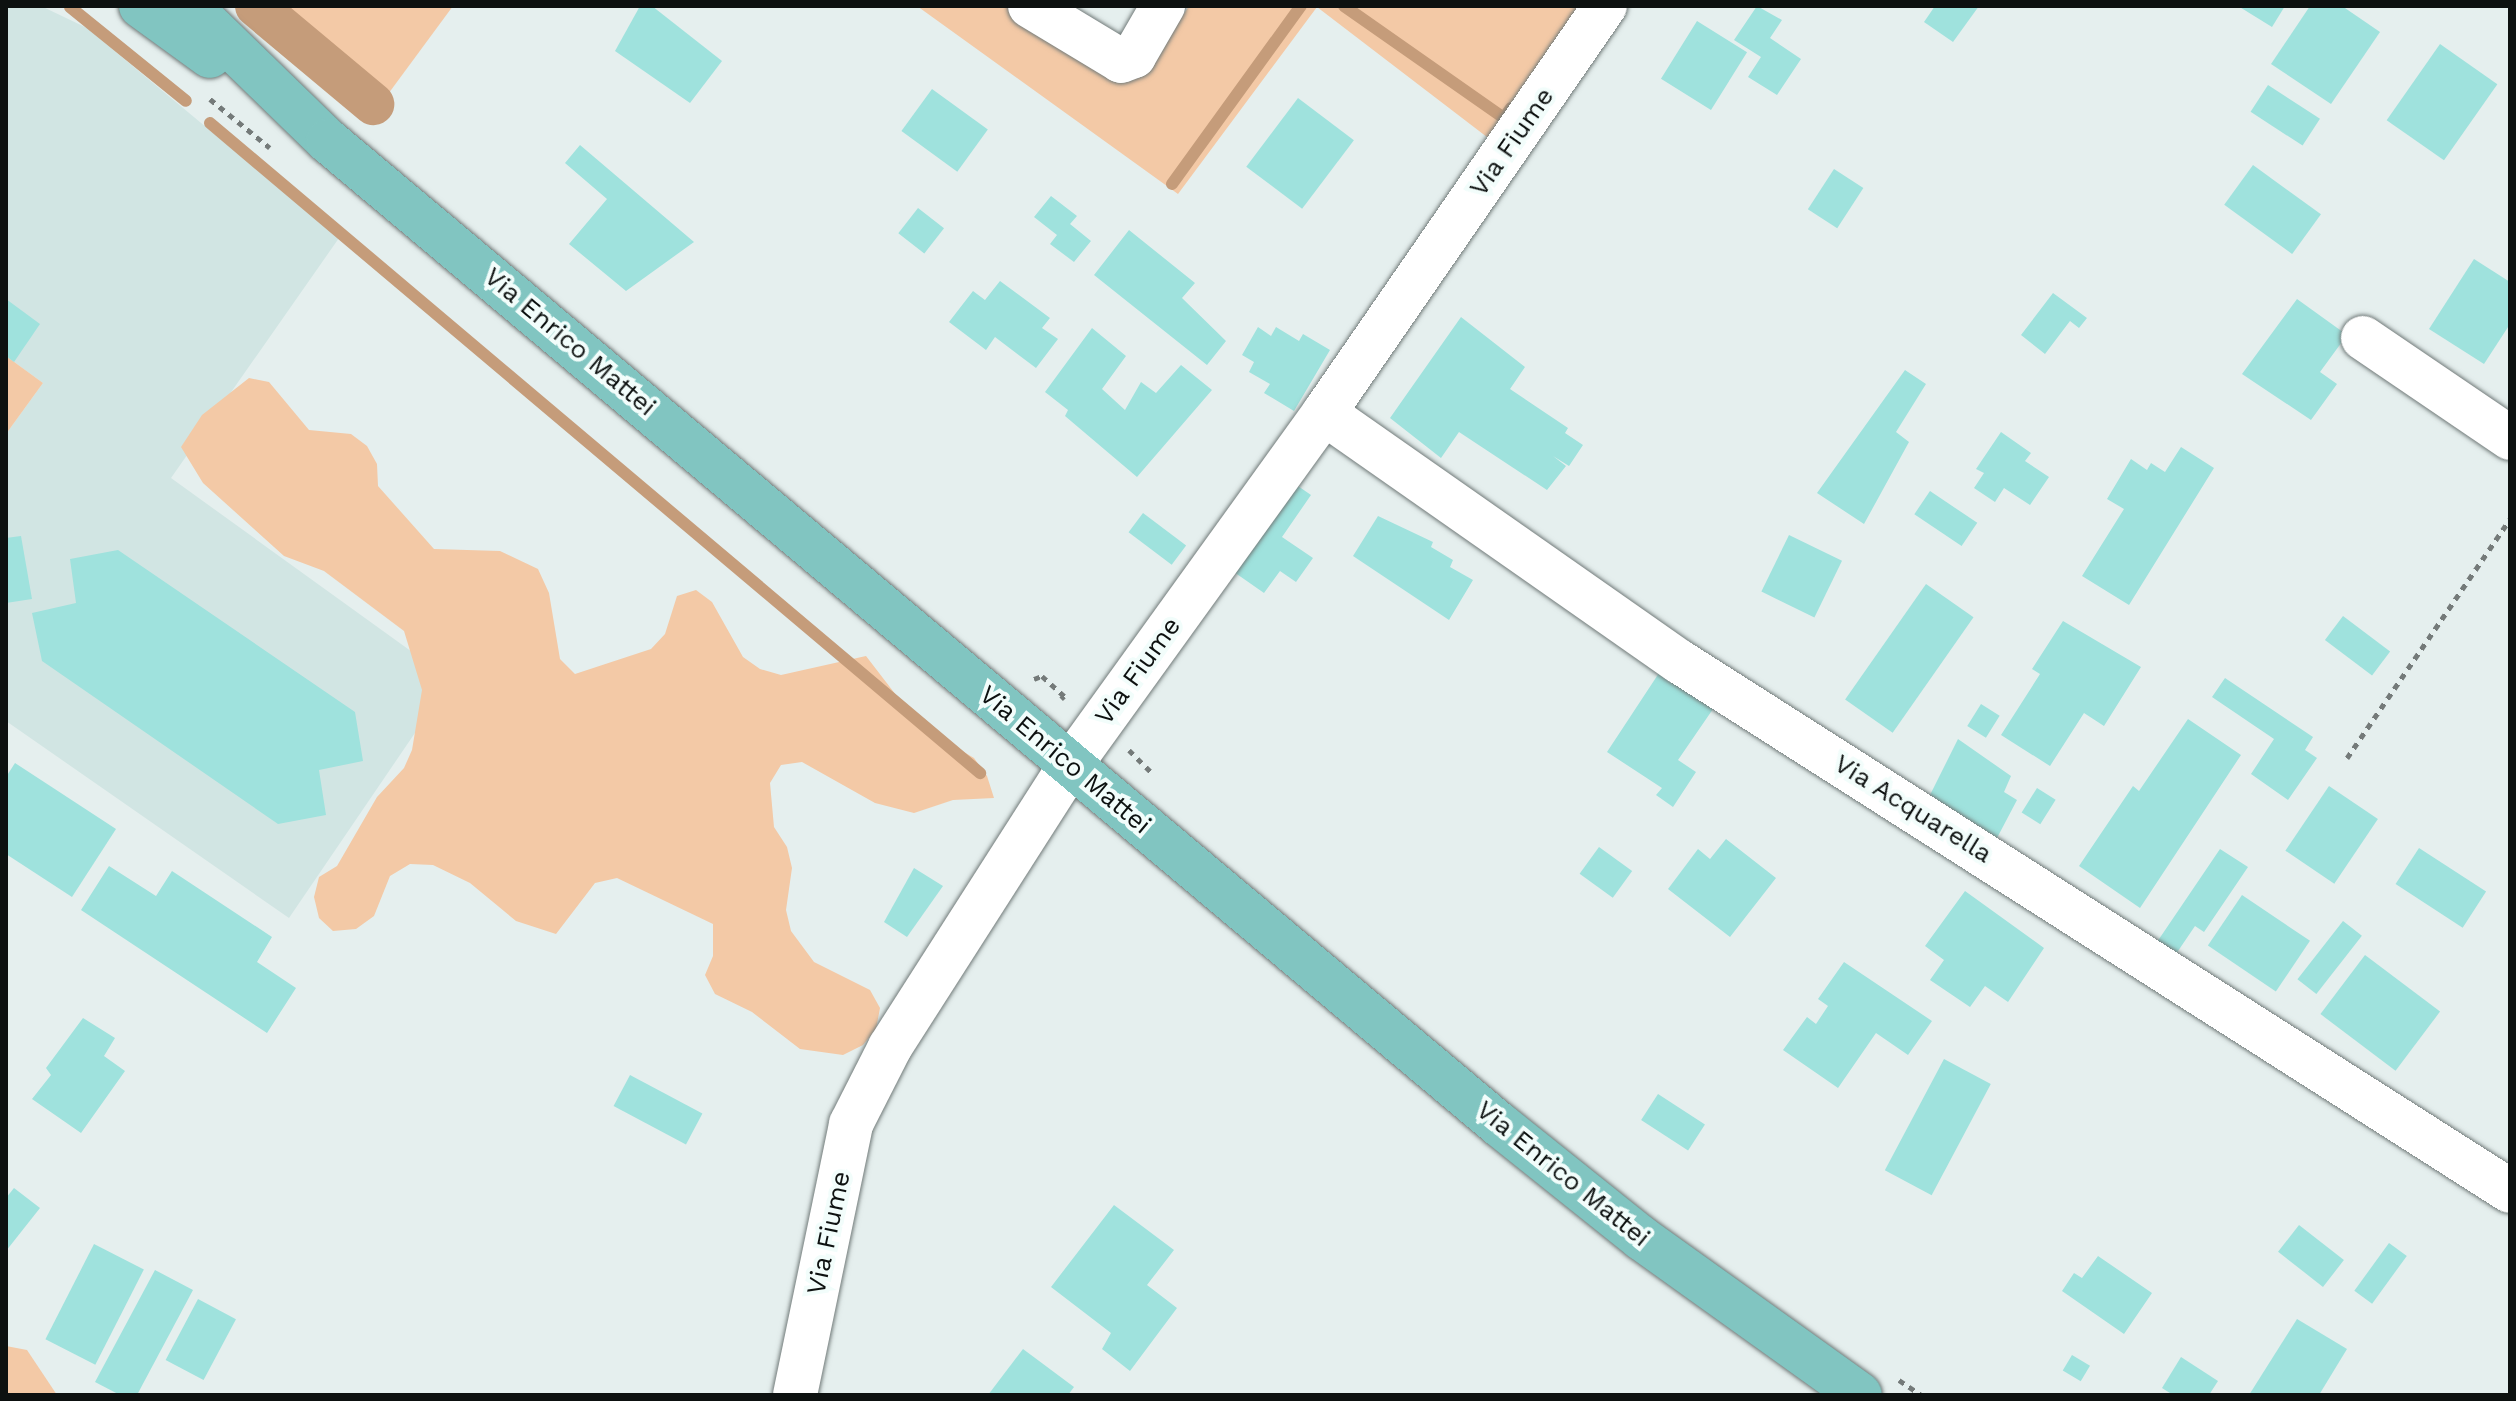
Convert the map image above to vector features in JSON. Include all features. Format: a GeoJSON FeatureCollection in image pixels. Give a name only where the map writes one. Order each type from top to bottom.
{"type":"FeatureCollection","features":[{"type":"Feature","properties":{"kind":"main road","name":"Via Enrico Mattei"},"geometry":{"type":"LineString","coordinates":[[141,6],[286,105]]}},
{"type":"Feature","properties":{"kind":"main road","name":"Via Enrico Mattei"},"geometry":{"type":"LineString","coordinates":[[189,6],[286,105],[1617,1219],[1860,1395]]}},
{"type":"Feature","properties":{"kind":"street"},"geometry":{"type":"LineString","coordinates":[[1030,6],[1121,61],[1134,56],[1163,6]]}},
{"type":"Feature","properties":{"kind":"street","name":"Via Fiume"},"geometry":{"type":"LineString","coordinates":[[795,1395],[851,1124],[890,1047],[1071,764],[1324,413],[1605,6]]}},
{"type":"Feature","properties":{"kind":"street"},"geometry":{"type":"LineString","coordinates":[[2363,338],[2510,438]]}},
{"type":"Feature","properties":{"kind":"street","name":"Via Acquarella"},"geometry":{"type":"LineString","coordinates":[[1324,413],[1680,662],[2510,1191]]}},
{"type":"Feature","properties":{"kind":"path"},"geometry":{"type":"LineString","coordinates":[[2347,758],[2510,519]]}},
{"type":"Feature","properties":{"kind":"shaded area"},"geometry":{"type":"Polygon","coordinates":[[[6,6],[41,6],[87,28],[339,238],[171,478],[451,680],[289,918],[6,721],[6,434],[43,383],[6,356],[6,6]]]}},
{"type":"Feature","properties":{"kind":"shaded area"},"geometry":{"type":"Polygon","coordinates":[[[264,6],[453,6],[380,105],[264,6]]]}},
{"type":"Feature","properties":{"kind":"shaded area"},"geometry":{"type":"Polygon","coordinates":[[[917,6],[1013,6],[1145,73],[1189,6],[1595,6],[1500,147],[1317,7],[1178,194],[917,6]]]}},
{"type":"Feature","properties":{"kind":"shaded area"},"geometry":{"type":"Polygon","coordinates":[[[6,356],[43,383],[6,434],[6,356]]]}},
{"type":"Feature","properties":{"kind":"shaded area"},"geometry":{"type":"Polygon","coordinates":[[[249,378],[269,382],[309,430],[351,434],[367,446],[377,464],[378,486],[434,549],[500,551],[538,569],[549,593],[560,659],[575,674],[651,649],[665,634],[677,596],[696,590],[712,602],[743,657],[760,669],[781,675],[866,656],[906,708],[937,736],[974,758],[987,776],[994,798],[953,800],[914,813],[875,803],[802,762],[781,765],[770,783],[774,827],[787,847],[792,868],[786,910],[791,931],[814,962],[870,990],[880,1008],[876,1029],[863,1045],[843,1055],[800,1049],[752,1012],[715,994],[705,975],[713,956],[713,924],[617,878],[595,883],[556,934],[516,921],[470,883],[433,865],[410,864],[390,876],[374,916],[356,929],[333,931],[319,918],[314,897],[319,877],[337,866],[377,797],[404,768],[412,750],[422,690],[404,631],[324,571],[284,556],[203,483],[181,447],[202,415],[249,378]]]}},
{"type":"Feature","properties":{"kind":"shaded area"},"geometry":{"type":"Polygon","coordinates":[[[6,1346],[27,1350],[57,1395],[6,1395],[6,1346]]]}},
{"type":"Feature","properties":{"kind":"building"},"geometry":{"type":"Polygon","coordinates":[[[640,6],[652,6],[722,61],[690,103],[615,51],[640,6]]]}},
{"type":"Feature","properties":{"kind":"building"},"geometry":{"type":"Polygon","coordinates":[[[1757,6],[1782,20],[1770,38],[1801,59],[1777,95],[1748,77],[1761,57],[1734,40],[1757,6]]]}},
{"type":"Feature","properties":{"kind":"building"},"geometry":{"type":"Polygon","coordinates":[[[1935,6],[1979,6],[1953,42],[1924,22],[1935,6]]]}},
{"type":"Feature","properties":{"kind":"building"},"geometry":{"type":"Polygon","coordinates":[[[2238,6],[2285,6],[2272,27],[2238,6]]]}},
{"type":"Feature","properties":{"kind":"building"},"geometry":{"type":"Polygon","coordinates":[[[2310,6],[2342,6],[2380,32],[2331,104],[2271,64],[2310,6]]]}},
{"type":"Feature","properties":{"kind":"building"},"geometry":{"type":"Polygon","coordinates":[[[1697,21],[1747,52],[1711,110],[1661,79],[1697,21]]]}},
{"type":"Feature","properties":{"kind":"building"},"geometry":{"type":"Polygon","coordinates":[[[2440,44],[2497,84],[2444,160],[2387,120],[2440,44]]]}},
{"type":"Feature","properties":{"kind":"building"},"geometry":{"type":"Polygon","coordinates":[[[2268,85],[2320,119],[2303,146],[2251,112],[2268,85]]]}},
{"type":"Feature","properties":{"kind":"building"},"geometry":{"type":"Polygon","coordinates":[[[932,89],[988,130],[957,172],[901,131],[932,89]]]}},
{"type":"Feature","properties":{"kind":"building"},"geometry":{"type":"Polygon","coordinates":[[[1298,98],[1354,140],[1302,209],[1246,167],[1298,98]]]}},
{"type":"Feature","properties":{"kind":"building"},"geometry":{"type":"Polygon","coordinates":[[[580,145],[694,242],[626,291],[569,244],[607,199],[565,163],[580,145]]]}},
{"type":"Feature","properties":{"kind":"building"},"geometry":{"type":"Polygon","coordinates":[[[2253,165],[2321,214],[2292,254],[2224,205],[2253,165]]]}},
{"type":"Feature","properties":{"kind":"building"},"geometry":{"type":"Polygon","coordinates":[[[1834,169],[1863,188],[1837,228],[1808,209],[1834,169]]]}},
{"type":"Feature","properties":{"kind":"building"},"geometry":{"type":"Polygon","coordinates":[[[1051,196],[1077,216],[1070,224],[1091,241],[1074,262],[1050,244],[1057,235],[1034,217],[1051,196]]]}},
{"type":"Feature","properties":{"kind":"building"},"geometry":{"type":"Polygon","coordinates":[[[918,208],[944,228],[924,254],[898,233],[918,208]]]}},
{"type":"Feature","properties":{"kind":"building"},"geometry":{"type":"Polygon","coordinates":[[[1129,230],[1195,283],[1182,298],[1226,341],[1207,365],[1094,275],[1129,230]]]}},
{"type":"Feature","properties":{"kind":"building"},"geometry":{"type":"Polygon","coordinates":[[[2474,259],[2510,282],[2510,324],[2484,364],[2429,329],[2474,259]]]}},
{"type":"Feature","properties":{"kind":"building"},"geometry":{"type":"Polygon","coordinates":[[[1000,281],[1050,318],[1042,328],[1058,339],[1036,368],[995,337],[986,350],[949,322],[973,291],[985,300],[1000,281]]]}},
{"type":"Feature","properties":{"kind":"building"},"geometry":{"type":"Polygon","coordinates":[[[2053,293],[2087,318],[2079,328],[2070,321],[2045,354],[2021,335],[2053,293]]]}},
{"type":"Feature","properties":{"kind":"building"},"geometry":{"type":"Polygon","coordinates":[[[6,299],[40,324],[14,362],[6,356],[6,299]]]}},
{"type":"Feature","properties":{"kind":"building"},"geometry":{"type":"Polygon","coordinates":[[[2297,299],[2347,335],[2320,372],[2337,384],[2311,420],[2242,374],[2297,299]]]}},
{"type":"Feature","properties":{"kind":"building"},"geometry":{"type":"Polygon","coordinates":[[[1461,317],[1525,367],[1510,389],[1568,428],[1565,433],[1583,445],[1569,466],[1553,456],[1566,466],[1547,490],[1459,432],[1441,458],[1390,418],[1461,317]]]}},
{"type":"Feature","properties":{"kind":"building"},"geometry":{"type":"Polygon","coordinates":[[[1258,327],[1271,336],[1276,327],[1299,341],[1303,334],[1330,350],[1294,411],[1264,393],[1270,384],[1249,372],[1254,362],[1242,355],[1258,327]]]}},
{"type":"Feature","properties":{"kind":"building"},"geometry":{"type":"Polygon","coordinates":[[[1092,328],[1126,356],[1102,389],[1125,410],[1141,382],[1156,393],[1181,365],[1212,390],[1137,477],[1065,416],[1068,410],[1045,392],[1092,328]]]}},
{"type":"Feature","properties":{"kind":"building"},"geometry":{"type":"Polygon","coordinates":[[[1905,370],[1926,384],[1896,432],[1909,442],[1864,524],[1817,493],[1905,370]]]}},
{"type":"Feature","properties":{"kind":"building"},"geometry":{"type":"Polygon","coordinates":[[[2001,432],[2031,453],[2025,461],[2049,477],[2030,505],[2004,488],[1995,502],[1974,488],[1984,473],[1976,469],[2001,432]]]}},
{"type":"Feature","properties":{"kind":"building"},"geometry":{"type":"Polygon","coordinates":[[[2181,447],[2214,468],[2129,605],[2082,576],[2124,509],[2107,499],[2131,459],[2147,470],[2151,463],[2165,472],[2181,447]]]}},
{"type":"Feature","properties":{"kind":"building"},"geometry":{"type":"Polygon","coordinates":[[[1282,475],[1311,495],[1282,537],[1313,558],[1296,582],[1280,571],[1264,593],[1221,563],[1282,475]]]}},
{"type":"Feature","properties":{"kind":"building"},"geometry":{"type":"Polygon","coordinates":[[[1930,491],[1977,523],[1962,546],[1914,514],[1930,491]]]}},
{"type":"Feature","properties":{"kind":"building"},"geometry":{"type":"Polygon","coordinates":[[[1143,513],[1186,545],[1172,565],[1129,532],[1143,513]]]}},
{"type":"Feature","properties":{"kind":"building"},"geometry":{"type":"Polygon","coordinates":[[[1378,516],[1433,542],[1431,547],[1453,560],[1450,567],[1473,580],[1449,620],[1353,556],[1378,516]]]}},
{"type":"Feature","properties":{"kind":"building"},"geometry":{"type":"Polygon","coordinates":[[[1789,535],[1842,561],[1814,617],[1761,592],[1789,535]]]}},
{"type":"Feature","properties":{"kind":"building"},"geometry":{"type":"Polygon","coordinates":[[[21,536],[32,599],[6,603],[6,538],[21,536]]]}},
{"type":"Feature","properties":{"kind":"building"},"geometry":{"type":"Polygon","coordinates":[[[118,550],[355,712],[363,761],[319,770],[326,815],[278,824],[42,661],[32,613],[76,603],[70,559],[118,550]]]}},
{"type":"Feature","properties":{"kind":"building"},"geometry":{"type":"Polygon","coordinates":[[[1926,584],[1974,617],[1893,733],[1845,700],[1926,584]]]}},
{"type":"Feature","properties":{"kind":"building"},"geometry":{"type":"Polygon","coordinates":[[[2343,616],[2390,652],[2372,675],[2325,640],[2343,616]]]}},
{"type":"Feature","properties":{"kind":"building"},"geometry":{"type":"Polygon","coordinates":[[[2063,621],[2141,667],[2104,726],[2084,713],[2050,766],[2001,735],[2040,674],[2032,669],[2063,621]]]}},
{"type":"Feature","properties":{"kind":"building"},"geometry":{"type":"Polygon","coordinates":[[[1659,673],[1713,709],[1678,760],[1696,772],[1673,807],[1656,795],[1662,788],[1607,752],[1659,673]]]}},
{"type":"Feature","properties":{"kind":"building"},"geometry":{"type":"Polygon","coordinates":[[[2225,678],[2313,737],[2305,750],[2317,758],[2288,800],[2251,774],[2274,739],[2212,697],[2225,678]]]}},
{"type":"Feature","properties":{"kind":"building"},"geometry":{"type":"Polygon","coordinates":[[[1981,704],[2000,716],[1986,738],[1967,726],[1981,704]]]}},
{"type":"Feature","properties":{"kind":"building"},"geometry":{"type":"Polygon","coordinates":[[[2188,719],[2241,755],[2140,908],[2079,866],[2133,786],[2139,791],[2188,719]]]}},
{"type":"Feature","properties":{"kind":"building"},"geometry":{"type":"Polygon","coordinates":[[[1958,739],[2011,776],[2004,792],[2017,800],[1997,838],[1930,795],[1958,739]]]}},
{"type":"Feature","properties":{"kind":"building"},"geometry":{"type":"Polygon","coordinates":[[[15,763],[116,829],[72,897],[6,854],[6,777],[15,763]]]}},
{"type":"Feature","properties":{"kind":"building"},"geometry":{"type":"Polygon","coordinates":[[[2329,786],[2378,819],[2334,884],[2285,851],[2329,786]]]}},
{"type":"Feature","properties":{"kind":"building"},"geometry":{"type":"Polygon","coordinates":[[[2037,788],[2056,800],[2040,824],[2022,813],[2037,788]]]}},
{"type":"Feature","properties":{"kind":"building"},"geometry":{"type":"Polygon","coordinates":[[[1726,839],[1776,878],[1730,937],[1668,889],[1698,849],[1710,859],[1726,839]]]}},
{"type":"Feature","properties":{"kind":"building"},"geometry":{"type":"Polygon","coordinates":[[[1599,847],[1632,871],[1613,898],[1580,874],[1599,847]]]}},
{"type":"Feature","properties":{"kind":"building"},"geometry":{"type":"Polygon","coordinates":[[[2419,848],[2486,892],[2463,928],[2396,884],[2419,848]]]}},
{"type":"Feature","properties":{"kind":"building"},"geometry":{"type":"Polygon","coordinates":[[[2220,849],[2248,867],[2204,932],[2195,926],[2176,954],[2157,942],[2220,849]]]}},
{"type":"Feature","properties":{"kind":"building"},"geometry":{"type":"Polygon","coordinates":[[[109,866],[156,896],[172,871],[272,937],[257,962],[296,988],[267,1033],[81,910],[109,866]]]}},
{"type":"Feature","properties":{"kind":"building"},"geometry":{"type":"Polygon","coordinates":[[[914,868],[943,886],[907,937],[884,922],[914,868]]]}},
{"type":"Feature","properties":{"kind":"building"},"geometry":{"type":"Polygon","coordinates":[[[1965,891],[2044,948],[2008,1002],[1985,986],[1970,1007],[1930,980],[1944,960],[1925,946],[1965,891]]]}},
{"type":"Feature","properties":{"kind":"building"},"geometry":{"type":"Polygon","coordinates":[[[2242,895],[2310,941],[2276,991],[2208,946],[2242,895]]]}},
{"type":"Feature","properties":{"kind":"building"},"geometry":{"type":"Polygon","coordinates":[[[2343,921],[2362,936],[2316,994],[2297,979],[2343,921]]]}},
{"type":"Feature","properties":{"kind":"building"},"geometry":{"type":"Polygon","coordinates":[[[2365,955],[2440,1012],[2396,1071],[2320,1014],[2365,955]]]}},
{"type":"Feature","properties":{"kind":"building"},"geometry":{"type":"Polygon","coordinates":[[[1844,962],[1932,1021],[1908,1055],[1876,1033],[1838,1088],[1783,1050],[1807,1017],[1816,1024],[1828,1006],[1818,999],[1844,962]]]}},
{"type":"Feature","properties":{"kind":"building"},"geometry":{"type":"Polygon","coordinates":[[[83,1018],[115,1038],[104,1056],[125,1071],[81,1133],[32,1099],[51,1075],[46,1068],[83,1018]]]}},
{"type":"Feature","properties":{"kind":"building"},"geometry":{"type":"Polygon","coordinates":[[[1944,1059],[1991,1084],[1932,1195],[1885,1170],[1944,1059]]]}},
{"type":"Feature","properties":{"kind":"building"},"geometry":{"type":"Polygon","coordinates":[[[630,1075],[702,1113],[686,1144],[614,1106],[630,1075]]]}},
{"type":"Feature","properties":{"kind":"building"},"geometry":{"type":"Polygon","coordinates":[[[1658,1094],[1705,1124],[1688,1150],[1641,1120],[1658,1094]]]}},
{"type":"Feature","properties":{"kind":"building"},"geometry":{"type":"Polygon","coordinates":[[[14,1188],[40,1208],[6,1251],[6,1198],[14,1188]]]}},
{"type":"Feature","properties":{"kind":"building"},"geometry":{"type":"Polygon","coordinates":[[[1114,1205],[1174,1250],[1147,1285],[1177,1308],[1130,1371],[1102,1349],[1111,1333],[1051,1287],[1114,1205]]]}},
{"type":"Feature","properties":{"kind":"building"},"geometry":{"type":"Polygon","coordinates":[[[2299,1225],[2344,1260],[2323,1287],[2278,1252],[2299,1225]]]}},
{"type":"Feature","properties":{"kind":"building"},"geometry":{"type":"Polygon","coordinates":[[[2389,1243],[2407,1256],[2372,1304],[2354,1291],[2389,1243]]]}},
{"type":"Feature","properties":{"kind":"building"},"geometry":{"type":"Polygon","coordinates":[[[94,1244],[144,1269],[95,1365],[45,1339],[94,1244]]]}},
{"type":"Feature","properties":{"kind":"building"},"geometry":{"type":"Polygon","coordinates":[[[2098,1256],[2152,1293],[2124,1334],[2062,1291],[2074,1273],[2082,1278],[2098,1256]]]}},
{"type":"Feature","properties":{"kind":"building"},"geometry":{"type":"Polygon","coordinates":[[[155,1270],[193,1290],[137,1395],[120,1395],[95,1382],[155,1270]]]}},
{"type":"Feature","properties":{"kind":"building"},"geometry":{"type":"Polygon","coordinates":[[[198,1299],[236,1319],[204,1380],[166,1360],[198,1299]]]}},
{"type":"Feature","properties":{"kind":"building"},"geometry":{"type":"Polygon","coordinates":[[[2297,1319],[2347,1349],[2319,1395],[2249,1395],[2297,1319]]]}},
{"type":"Feature","properties":{"kind":"building"},"geometry":{"type":"Polygon","coordinates":[[[1023,1349],[1074,1387],[1068,1395],[988,1395],[1023,1349]]]}},
{"type":"Feature","properties":{"kind":"building"},"geometry":{"type":"Polygon","coordinates":[[[2072,1355],[2090,1366],[2081,1381],[2063,1370],[2072,1355]]]}},
{"type":"Feature","properties":{"kind":"building"},"geometry":{"type":"Polygon","coordinates":[[[2181,1357],[2218,1381],[2209,1395],[2173,1395],[2162,1388],[2181,1357]]]}},
{"type":"Feature","properties":{"kind":"waterway"},"geometry":{"type":"LineString","coordinates":[[256,6],[373,104]]}},
{"type":"Feature","properties":{"kind":"waterway"},"geometry":{"type":"LineString","coordinates":[[1172,184],[1301,6]]}},
{"type":"Feature","properties":{"kind":"waterway"},"geometry":{"type":"LineString","coordinates":[[1344,6],[1504,118],[1511,108]]}},
{"type":"Feature","properties":{"kind":"waterway"},"geometry":{"type":"LineString","coordinates":[[70,7],[186,101]]}},
{"type":"Feature","properties":{"kind":"waterway"},"geometry":{"type":"LineString","coordinates":[[210,123],[980,773]]}}]}
